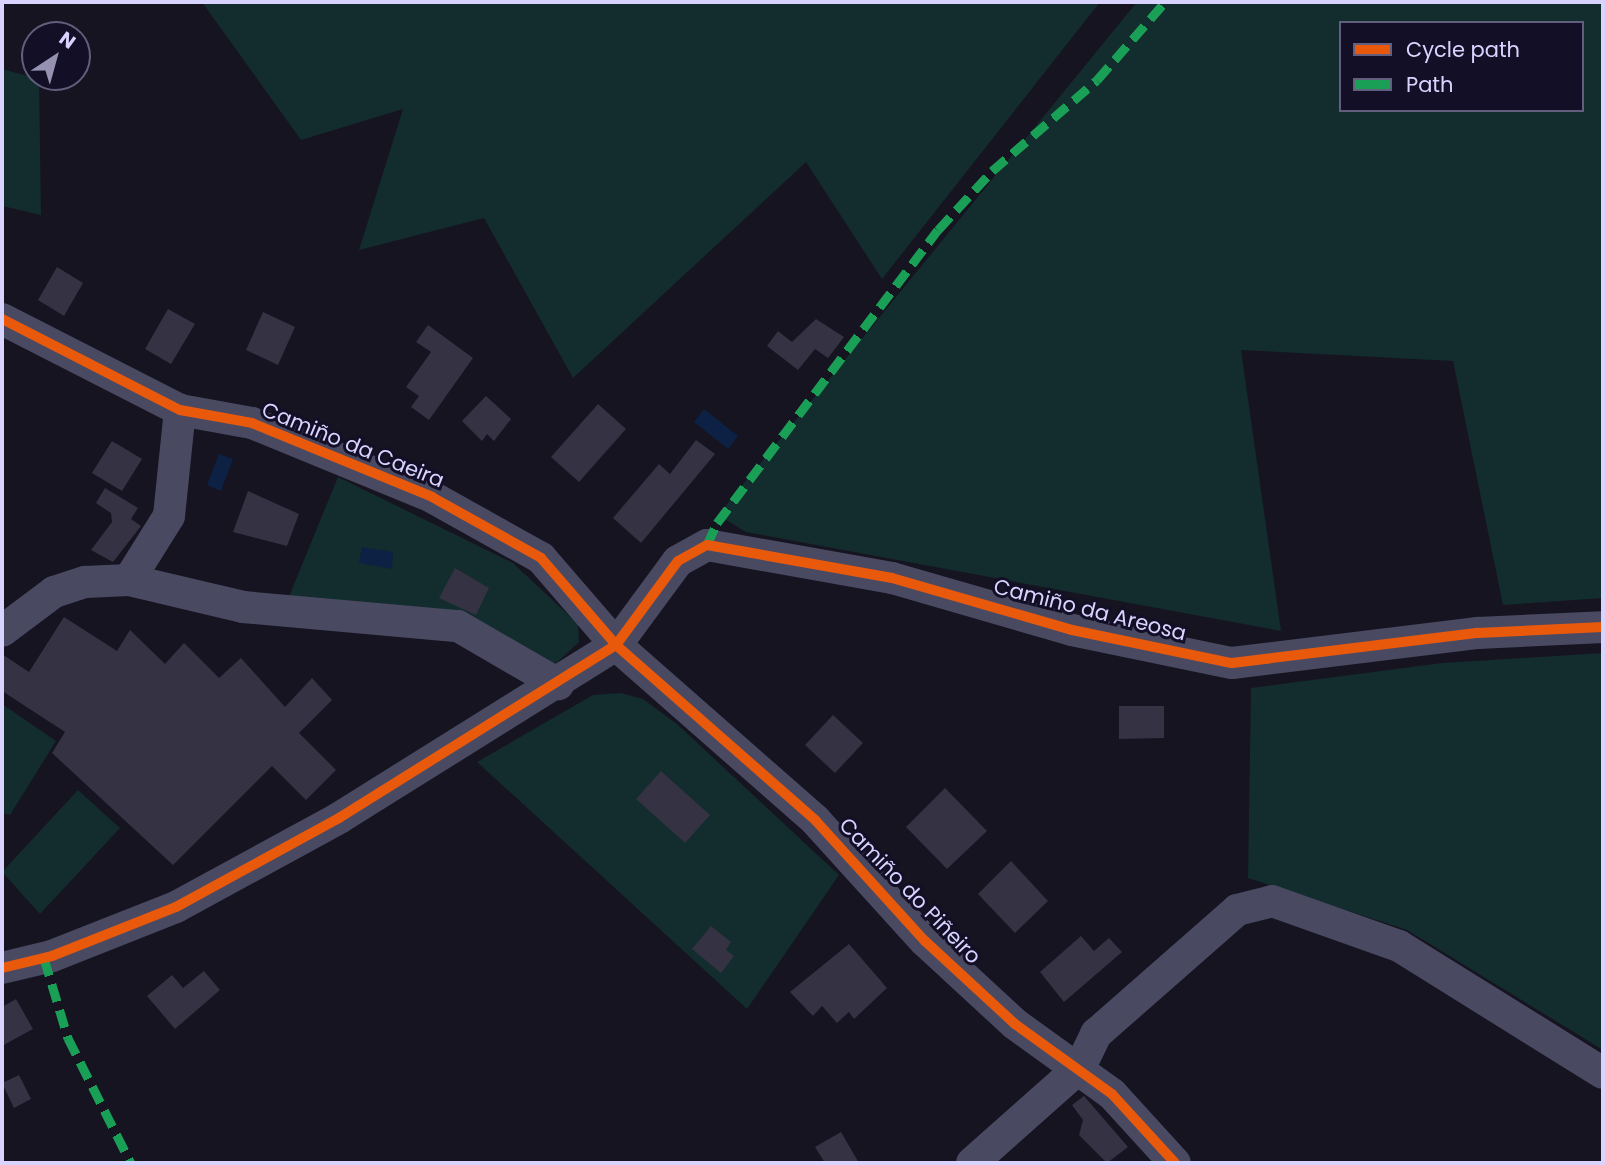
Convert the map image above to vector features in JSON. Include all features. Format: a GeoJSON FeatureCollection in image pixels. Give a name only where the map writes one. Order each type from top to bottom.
{"type":"FeatureCollection","features":[{"type":"Feature","properties":{"kind":"street","name":"Camiño da Caeira"},"geometry":{"type":"LineString","coordinates":[[2,320],[180,410],[252,423],[488,524],[541,558],[616,645]]}},
{"type":"Feature","properties":{"kind":"street"},"geometry":{"type":"LineString","coordinates":[[129,580],[169,516],[180,410]]}},
{"type":"Feature","properties":{"kind":"street","name":"Camiño da Areosa"},"geometry":{"type":"LineString","coordinates":[[2,968],[52,956],[176,906],[339,818],[558,684],[616,645],[678,561],[707,545],[892,578],[1072,630],[1232,663],[1478,633],[1603,627]]}},
{"type":"Feature","properties":{"kind":"street"},"geometry":{"type":"LineString","coordinates":[[2,631],[54,592],[85,582],[129,580],[243,607],[458,626],[558,684]]}},
{"type":"Feature","properties":{"kind":"street","name":"Camiño do Piñeiro"},"geometry":{"type":"LineString","coordinates":[[616,645],[816,821],[926,941],[1015,1024],[1080,1067],[1175,1163]]}},
{"type":"Feature","properties":{"kind":"street"},"geometry":{"type":"LineString","coordinates":[[972,1163],[1080,1067],[1096,1034],[1237,910],[1272,901],[1399,946],[1603,1073]]}},
{"type":"Feature","properties":{"kind":"green space"},"geometry":{"type":"Polygon","coordinates":[[[202,2],[1100,2],[882,279],[806,162],[573,378],[484,218],[359,250],[403,109],[301,140],[202,2]]]}},
{"type":"Feature","properties":{"kind":"green space"},"geometry":{"type":"Polygon","coordinates":[[[1137,2],[1603,2],[1603,598],[1503,605],[1453,361],[1241,350],[1281,631],[746,532],[718,515],[1137,2]]]}},
{"type":"Feature","properties":{"kind":"green space"},"geometry":{"type":"Polygon","coordinates":[[[2,69],[21,74],[21,91],[39,91],[41,215],[2,206],[2,69]]]}},
{"type":"Feature","properties":{"kind":"green space"},"geometry":{"type":"Polygon","coordinates":[[[338,477],[513,563],[578,624],[579,642],[552,667],[460,619],[288,599],[338,477]]]}},
{"type":"Feature","properties":{"kind":"green space"},"geometry":{"type":"Polygon","coordinates":[[[1603,653],[1603,1050],[1407,930],[1248,878],[1251,688],[1442,663],[1603,653]]]}},
{"type":"Feature","properties":{"kind":"green space"},"geometry":{"type":"Polygon","coordinates":[[[621,693],[643,699],[677,724],[839,875],[747,1009],[477,762],[593,695],[621,693]]]}},
{"type":"Feature","properties":{"kind":"green space"},"geometry":{"type":"Polygon","coordinates":[[[2,704],[56,741],[10,815],[2,813],[2,704]]]}},
{"type":"Feature","properties":{"kind":"green space"},"geometry":{"type":"Polygon","coordinates":[[[78,790],[120,828],[40,914],[2,872],[78,790]]]}},
{"type":"Feature","properties":{"kind":"water"},"geometry":{"type":"Polygon","coordinates":[[[704,409],[738,436],[728,449],[694,422],[704,409]]]}},
{"type":"Feature","properties":{"kind":"water"},"geometry":{"type":"Polygon","coordinates":[[[219,454],[233,459],[221,491],[207,485],[219,454]]]}},
{"type":"Feature","properties":{"kind":"water"},"geometry":{"type":"Polygon","coordinates":[[[362,547],[393,552],[392,569],[359,563],[362,547]]]}},
{"type":"Feature","properties":{"kind":"building"},"geometry":{"type":"Polygon","coordinates":[[[57,267],[83,283],[64,316],[38,300],[57,267]]]}},
{"type":"Feature","properties":{"kind":"building"},"geometry":{"type":"Polygon","coordinates":[[[168,309],[195,324],[171,364],[145,349],[168,309]]]}},
{"type":"Feature","properties":{"kind":"building"},"geometry":{"type":"Polygon","coordinates":[[[263,312],[295,327],[278,365],[246,350],[263,312]]]}},
{"type":"Feature","properties":{"kind":"building"},"geometry":{"type":"Polygon","coordinates":[[[816,319],[844,337],[828,358],[815,349],[798,370],[767,346],[778,331],[792,342],[816,319]]]}},
{"type":"Feature","properties":{"kind":"building"},"geometry":{"type":"Polygon","coordinates":[[[428,325],[473,358],[429,420],[411,407],[419,396],[406,387],[431,352],[416,342],[428,325]]]}},
{"type":"Feature","properties":{"kind":"building"},"geometry":{"type":"Polygon","coordinates":[[[486,396],[511,419],[494,441],[487,434],[482,441],[462,421],[486,396]]]}},
{"type":"Feature","properties":{"kind":"building"},"geometry":{"type":"Polygon","coordinates":[[[598,404],[626,429],[579,482],[551,457],[598,404]]]}},
{"type":"Feature","properties":{"kind":"building"},"geometry":{"type":"Polygon","coordinates":[[[696,440],[715,454],[641,543],[613,518],[659,464],[670,474],[696,440]]]}},
{"type":"Feature","properties":{"kind":"building"},"geometry":{"type":"Polygon","coordinates":[[[112,441],[142,459],[122,491],[92,473],[112,441]]]}},
{"type":"Feature","properties":{"kind":"building"},"geometry":{"type":"Polygon","coordinates":[[[105,488],[138,508],[131,519],[141,526],[113,562],[91,550],[112,522],[111,513],[96,503],[105,488]]]}},
{"type":"Feature","properties":{"kind":"building"},"geometry":{"type":"Polygon","coordinates":[[[248,491],[299,514],[287,546],[233,532],[248,491]]]}},
{"type":"Feature","properties":{"kind":"building"},"geometry":{"type":"Polygon","coordinates":[[[455,568],[489,588],[476,615],[439,598],[455,568]]]}},
{"type":"Feature","properties":{"kind":"building"},"geometry":{"type":"Polygon","coordinates":[[[64,617],[117,651],[130,630],[165,664],[184,643],[219,678],[241,658],[285,707],[312,678],[332,700],[299,733],[336,770],[306,800],[272,766],[173,865],[52,753],[65,732],[2,691],[2,654],[29,672],[64,617]]]}},
{"type":"Feature","properties":{"kind":"building"},"geometry":{"type":"Polygon","coordinates":[[[1119,706],[1164,706],[1164,738],[1119,739],[1119,706]]]}},
{"type":"Feature","properties":{"kind":"building"},"geometry":{"type":"Polygon","coordinates":[[[833,715],[863,743],[835,773],[805,745],[833,715]]]}},
{"type":"Feature","properties":{"kind":"building"},"geometry":{"type":"Polygon","coordinates":[[[661,771],[710,815],[685,843],[636,799],[661,771]]]}},
{"type":"Feature","properties":{"kind":"building"},"geometry":{"type":"Polygon","coordinates":[[[945,788],[987,831],[947,869],[906,827],[945,788]]]}},
{"type":"Feature","properties":{"kind":"building"},"geometry":{"type":"Polygon","coordinates":[[[1011,861],[1048,901],[1015,933],[978,894],[1011,861]]]}},
{"type":"Feature","properties":{"kind":"building"},"geometry":{"type":"Polygon","coordinates":[[[711,926],[731,942],[726,950],[734,956],[721,973],[692,949],[711,926]]]}},
{"type":"Feature","properties":{"kind":"building"},"geometry":{"type":"Polygon","coordinates":[[[1081,936],[1094,951],[1109,938],[1122,952],[1064,1002],[1040,972],[1081,936]]]}},
{"type":"Feature","properties":{"kind":"building"},"geometry":{"type":"Polygon","coordinates":[[[849,944],[887,988],[854,1019],[849,1012],[837,1023],[822,1006],[813,1016],[790,992],[849,944]]]}},
{"type":"Feature","properties":{"kind":"building"},"geometry":{"type":"Polygon","coordinates":[[[204,971],[220,990],[175,1029],[147,996],[172,975],[183,988],[204,971]]]}},
{"type":"Feature","properties":{"kind":"building"},"geometry":{"type":"Polygon","coordinates":[[[16,999],[33,1029],[2,1046],[2,1007],[16,999]]]}},
{"type":"Feature","properties":{"kind":"building"},"geometry":{"type":"Polygon","coordinates":[[[19,1075],[31,1099],[14,1108],[2,1083],[19,1075]]]}},
{"type":"Feature","properties":{"kind":"building"},"geometry":{"type":"Polygon","coordinates":[[[1084,1096],[1128,1147],[1107,1163],[1079,1135],[1083,1120],[1072,1105],[1084,1096]]]}},
{"type":"Feature","properties":{"kind":"building"},"geometry":{"type":"Polygon","coordinates":[[[841,1132],[859,1163],[825,1163],[815,1147],[841,1132]]]}},
{"type":"Feature","properties":{"kind":"marked path"},"geometry":{"type":"LineString","coordinates":[[707,545],[717,523],[938,230],[992,171],[1097,80],[1165,2]]}},
{"type":"Feature","properties":{"kind":"marked path"},"geometry":{"type":"LineString","coordinates":[[44,958],[68,1038],[131,1163]]}},
{"type":"Feature","properties":{"kind":"cycle path"},"geometry":{"type":"LineString","coordinates":[[2,319],[180,410],[252,423],[432,497],[541,558],[616,645],[816,821],[925,941],[1015,1024],[1112,1094],[1175,1163]]}},
{"type":"Feature","properties":{"kind":"cycle path"},"geometry":{"type":"LineString","coordinates":[[2,968],[52,956],[176,907],[339,818],[616,645],[678,561],[707,545],[892,578],[1072,630],[1232,663],[1478,633],[1603,627]]}}]}
